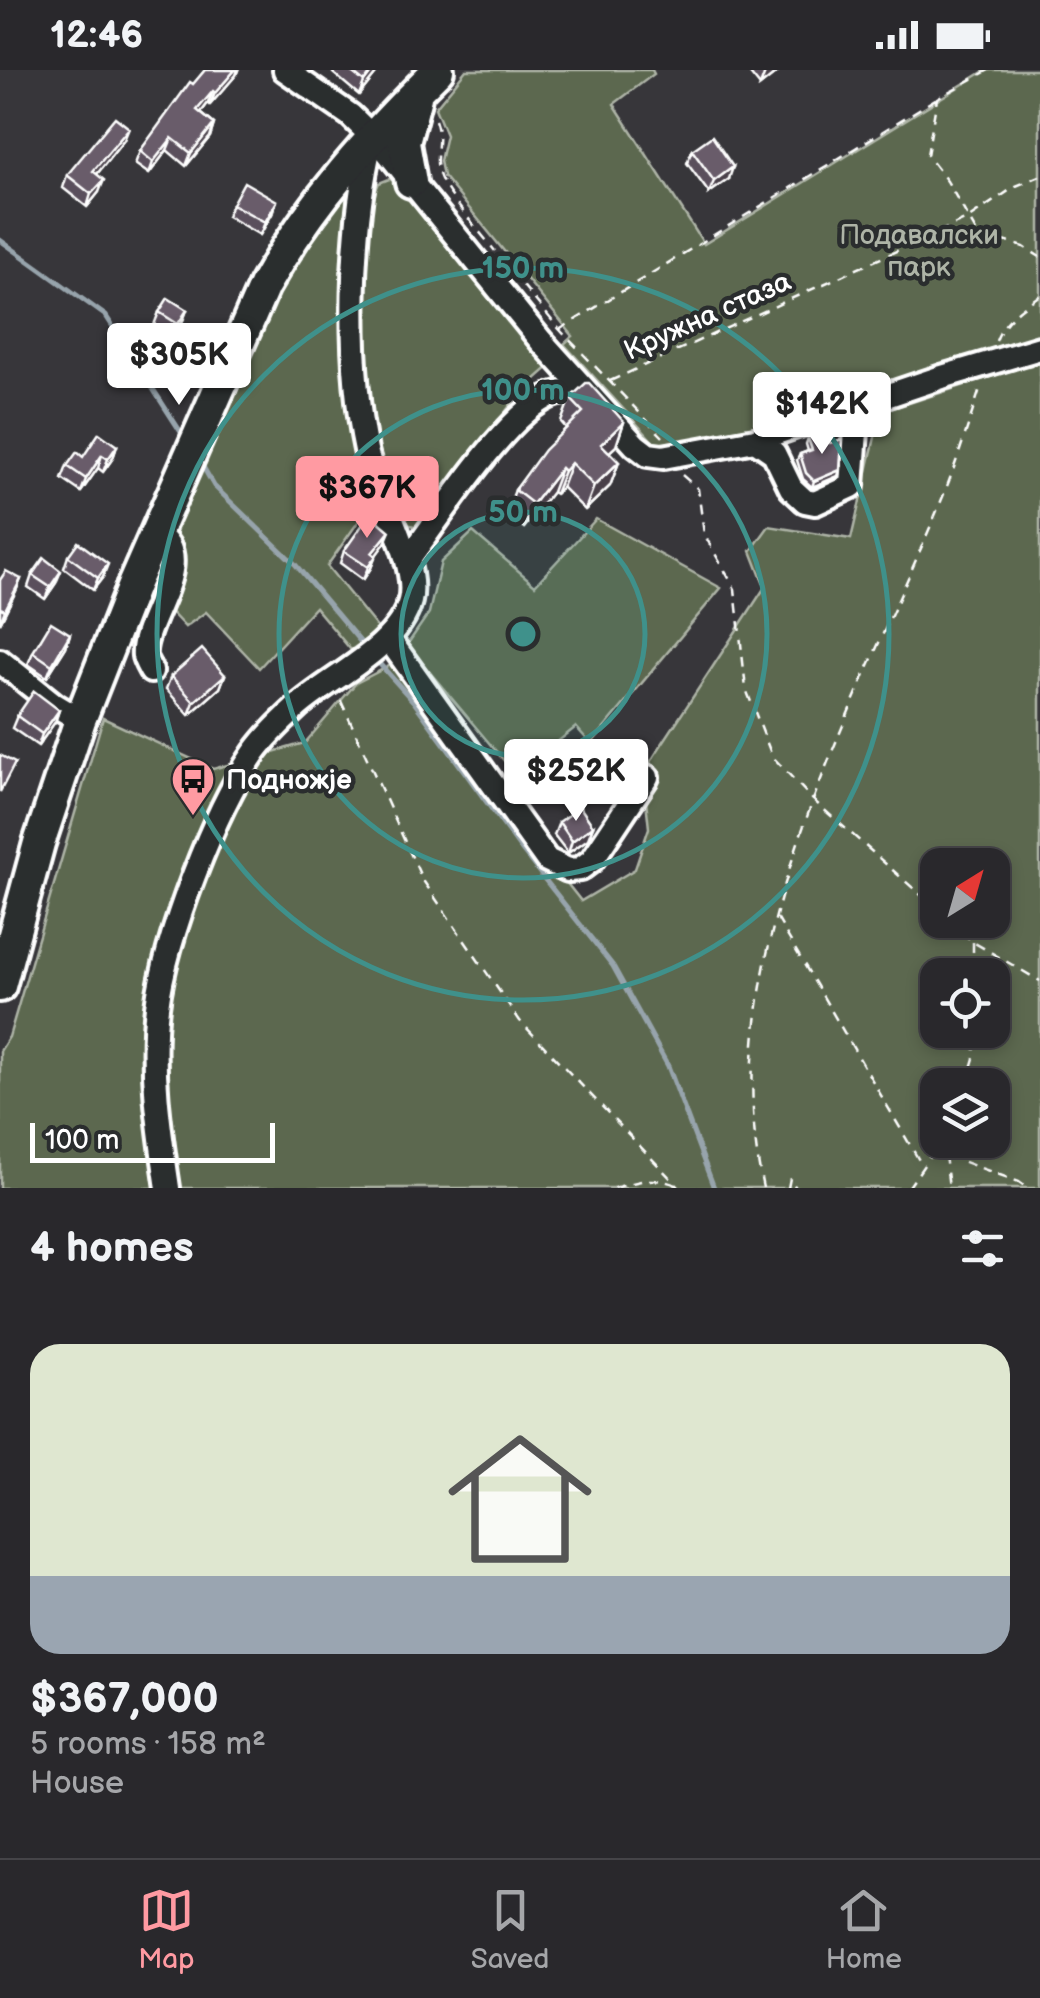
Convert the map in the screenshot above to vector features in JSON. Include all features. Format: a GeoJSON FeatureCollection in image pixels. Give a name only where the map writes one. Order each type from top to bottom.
{"type":"FeatureCollection","features":[{"type":"Feature","properties":{"kind":"main road"},"geometry":{"type":"LineString","coordinates":[[0,986],[48,813],[80,720],[264,286],[289,240],[355,182],[372,136],[431,78]]}},
{"type":"Feature","properties":{"kind":"main road"},"geometry":{"type":"LineString","coordinates":[[409,180],[405,131],[431,78]]}},
{"type":"Feature","properties":{"kind":"street"},"geometry":{"type":"LineString","coordinates":[[284,70],[350,115],[372,136],[551,335],[586,392],[640,450],[653,456],[754,440],[1040,348]]}},
{"type":"Feature","properties":{"kind":"street"},"geometry":{"type":"LineString","coordinates":[[168,1188],[156,1107],[156,1030],[161,981],[214,828],[253,755],[298,706],[388,638],[402,621],[410,602],[412,577],[408,562],[367,456],[360,419],[356,372],[355,182],[382,172],[396,172],[409,180]]}},
{"type":"Feature","properties":{"kind":"street"},"geometry":{"type":"LineString","coordinates":[[408,562],[502,436],[532,406],[556,394],[586,392]]}},
{"type":"Feature","properties":{"kind":"street"},"geometry":{"type":"LineString","coordinates":[[754,440],[774,454],[796,494],[805,501],[816,502],[852,486],[856,431],[869,401]]}},
{"type":"Feature","properties":{"kind":"street"},"geometry":{"type":"LineString","coordinates":[[151,671],[144,657],[146,643],[171,569],[171,552],[164,538],[156,534]]}},
{"type":"Feature","properties":{"kind":"street"},"geometry":{"type":"LineString","coordinates":[[388,638],[547,860],[558,867],[580,869],[592,860],[647,777]]}},
{"type":"Feature","properties":{"kind":"street"},"geometry":{"type":"LineString","coordinates":[[0,661],[80,720]]}},
{"type":"Feature","properties":{"kind":"path"},"geometry":{"type":"LineString","coordinates":[[551,335],[988,70]]}},
{"type":"Feature","properties":{"kind":"path"},"geometry":{"type":"LineString","coordinates":[[937,98],[927,156],[977,233],[1024,247],[1040,257]]}},
{"type":"Feature","properties":{"kind":"path"},"geometry":{"type":"LineString","coordinates":[[435,120],[441,137],[437,159],[440,179],[551,335],[610,381]]}},
{"type":"Feature","properties":{"kind":"path","name":"Кружна стаза"},"geometry":{"type":"LineString","coordinates":[[920,894],[812,799],[772,756],[746,689],[735,589],[704,534],[698,490],[663,457],[667,441],[610,381],[969,218],[1016,186],[1040,176]]}},
{"type":"Feature","properties":{"kind":"path"},"geometry":{"type":"LineString","coordinates":[[763,1188],[754,1148],[759,999],[777,916],[812,799],[945,491],[1000,330],[1040,295]]}},
{"type":"Feature","properties":{"kind":"path"},"geometry":{"type":"LineString","coordinates":[[332,680],[422,879],[520,1022],[680,1188]]}},
{"type":"Feature","properties":{"kind":"path"},"geometry":{"type":"LineString","coordinates":[[777,916],[923,1167]]}},
{"type":"Feature","properties":{"kind":"path"},"geometry":{"type":"LineString","coordinates":[[968,938],[1040,981]]}},
{"type":"Feature","properties":{"kind":"path"},"geometry":{"type":"LineString","coordinates":[[973,942],[973,958]]}},
{"type":"Feature","properties":{"kind":"path"},"geometry":{"type":"LineString","coordinates":[[908,1188],[929,1158]]}},
{"type":"Feature","properties":{"kind":"path"},"geometry":{"type":"LineString","coordinates":[[945,1158],[949,1188]]}},
{"type":"Feature","properties":{"kind":"path"},"geometry":{"type":"LineString","coordinates":[[953,1158],[1027,1188]]}},
{"type":"Feature","properties":{"kind":"path"},"geometry":{"type":"LineString","coordinates":[[788,1188],[790,1178],[796,1188]]}},
{"type":"Feature","properties":{"kind":"path"},"geometry":{"type":"LineString","coordinates":[[614,1188],[644,1180],[667,1180],[680,1188]]}},
{"type":"Feature","properties":{"kind":"green space","name":"Подавалски парк"},"geometry":{"type":"Polygon","coordinates":[[[466,70],[652,70],[654,74],[614,104],[704,244],[986,70],[1040,70],[1040,338],[752,432],[659,448],[564,344],[573,336],[443,176],[440,161],[446,135],[435,108],[466,70]]]}},
{"type":"Feature","properties":{"kind":"green space"},"geometry":{"type":"Polygon","coordinates":[[[353,177],[344,378],[358,453],[375,498],[327,566],[379,630],[351,650],[315,607],[259,668],[206,612],[185,627],[165,606],[180,555],[173,520],[213,439],[286,262],[353,177]]]}},
{"type":"Feature","properties":{"kind":"green space"},"geometry":{"type":"Polygon","coordinates":[[[389,179],[406,183],[551,365],[518,394],[424,528],[406,524],[401,513],[386,477],[370,408],[366,342],[369,230],[379,183],[389,179]]]}},
{"type":"Feature","properties":{"kind":"green space"},"geometry":{"type":"Polygon","coordinates":[[[1040,361],[1040,1188],[0,1188],[0,1051],[9,1037],[103,718],[213,769],[305,743],[356,683],[393,664],[581,901],[635,869],[649,828],[643,773],[765,587],[751,551],[769,526],[851,539],[881,412],[1040,361]]]}},
{"type":"Feature","properties":{"kind":"green space"},"geometry":{"type":"Polygon","coordinates":[[[596,519],[721,588],[591,744],[576,727],[516,775],[407,645],[429,613],[441,562],[473,532],[535,585],[596,519]]]}},
{"type":"Feature","properties":{"kind":"building"},"geometry":{"type":"Polygon","coordinates":[[[205,70],[235,70],[197,110],[214,124],[191,153],[172,138],[153,162],[140,151],[190,82],[193,84],[205,70]]]}},
{"type":"Feature","properties":{"kind":"building"},"geometry":{"type":"Polygon","coordinates":[[[349,70],[373,70],[364,82],[349,70]]]}},
{"type":"Feature","properties":{"kind":"building"},"geometry":{"type":"Polygon","coordinates":[[[115,117],[129,128],[93,171],[104,180],[91,194],[67,175],[115,117]]]}},
{"type":"Feature","properties":{"kind":"building"},"geometry":{"type":"Polygon","coordinates":[[[712,136],[733,167],[714,181],[692,150],[712,136]]]}},
{"type":"Feature","properties":{"kind":"building"},"geometry":{"type":"Polygon","coordinates":[[[244,182],[277,201],[265,222],[232,204],[244,182]]]}},
{"type":"Feature","properties":{"kind":"building"},"geometry":{"type":"Polygon","coordinates":[[[168,298],[187,310],[178,324],[159,312],[168,298]]]}},
{"type":"Feature","properties":{"kind":"building"},"geometry":{"type":"Polygon","coordinates":[[[586,383],[624,422],[601,444],[619,462],[594,486],[571,463],[564,471],[561,468],[533,504],[515,490],[544,450],[583,412],[570,398],[586,383]]]}},
{"type":"Feature","properties":{"kind":"building"},"geometry":{"type":"Polygon","coordinates":[[[827,432],[830,443],[842,439],[840,470],[814,481],[806,473],[800,454],[812,450],[808,438],[827,432]]]}},
{"type":"Feature","properties":{"kind":"building"},"geometry":{"type":"Polygon","coordinates":[[[99,433],[117,446],[108,459],[102,455],[86,479],[67,466],[77,452],[83,457],[99,433]]]}},
{"type":"Feature","properties":{"kind":"building"},"geometry":{"type":"Polygon","coordinates":[[[370,514],[390,531],[372,553],[376,556],[368,567],[344,551],[370,514]]]}},
{"type":"Feature","properties":{"kind":"building"},"geometry":{"type":"Polygon","coordinates":[[[78,542],[108,564],[98,578],[68,556],[78,542]]]}},
{"type":"Feature","properties":{"kind":"building"},"geometry":{"type":"Polygon","coordinates":[[[44,558],[61,571],[50,587],[32,575],[44,558]]]}},
{"type":"Feature","properties":{"kind":"building"},"geometry":{"type":"Polygon","coordinates":[[[6,571],[21,579],[5,610],[0,608],[0,580],[6,571]]]}},
{"type":"Feature","properties":{"kind":"building"},"geometry":{"type":"Polygon","coordinates":[[[51,622],[70,634],[52,665],[33,652],[51,622]]]}},
{"type":"Feature","properties":{"kind":"building"},"geometry":{"type":"Polygon","coordinates":[[[202,649],[225,675],[194,702],[171,676],[202,649]]]}},
{"type":"Feature","properties":{"kind":"building"},"geometry":{"type":"Polygon","coordinates":[[[34,691],[59,710],[42,734],[17,716],[34,691]]]}},
{"type":"Feature","properties":{"kind":"building"},"geometry":{"type":"Polygon","coordinates":[[[583,741],[601,754],[582,781],[564,768],[583,741]]]}},
{"type":"Feature","properties":{"kind":"building"},"geometry":{"type":"Polygon","coordinates":[[[0,755],[15,763],[0,792],[0,755]]]}},
{"type":"Feature","properties":{"kind":"building"},"geometry":{"type":"Polygon","coordinates":[[[580,807],[593,826],[572,841],[559,822],[580,807]]]}},
{"type":"Feature","properties":{"kind":"waterway"},"geometry":{"type":"LineString","coordinates":[[0,240],[106,316],[184,437]]}},
{"type":"Feature","properties":{"kind":"waterway"},"geometry":{"type":"LineString","coordinates":[[202,465],[214,486],[295,564],[363,645]]}},
{"type":"Feature","properties":{"kind":"waterway"},"geometry":{"type":"LineString","coordinates":[[376,660],[414,702],[520,848],[613,966],[668,1066],[714,1188]]}},
{"type":"Feature","properties":{"kind":"place","name":"Подножје"},"geometry":{"type":"Point","coordinates":[193,817]}}]}
